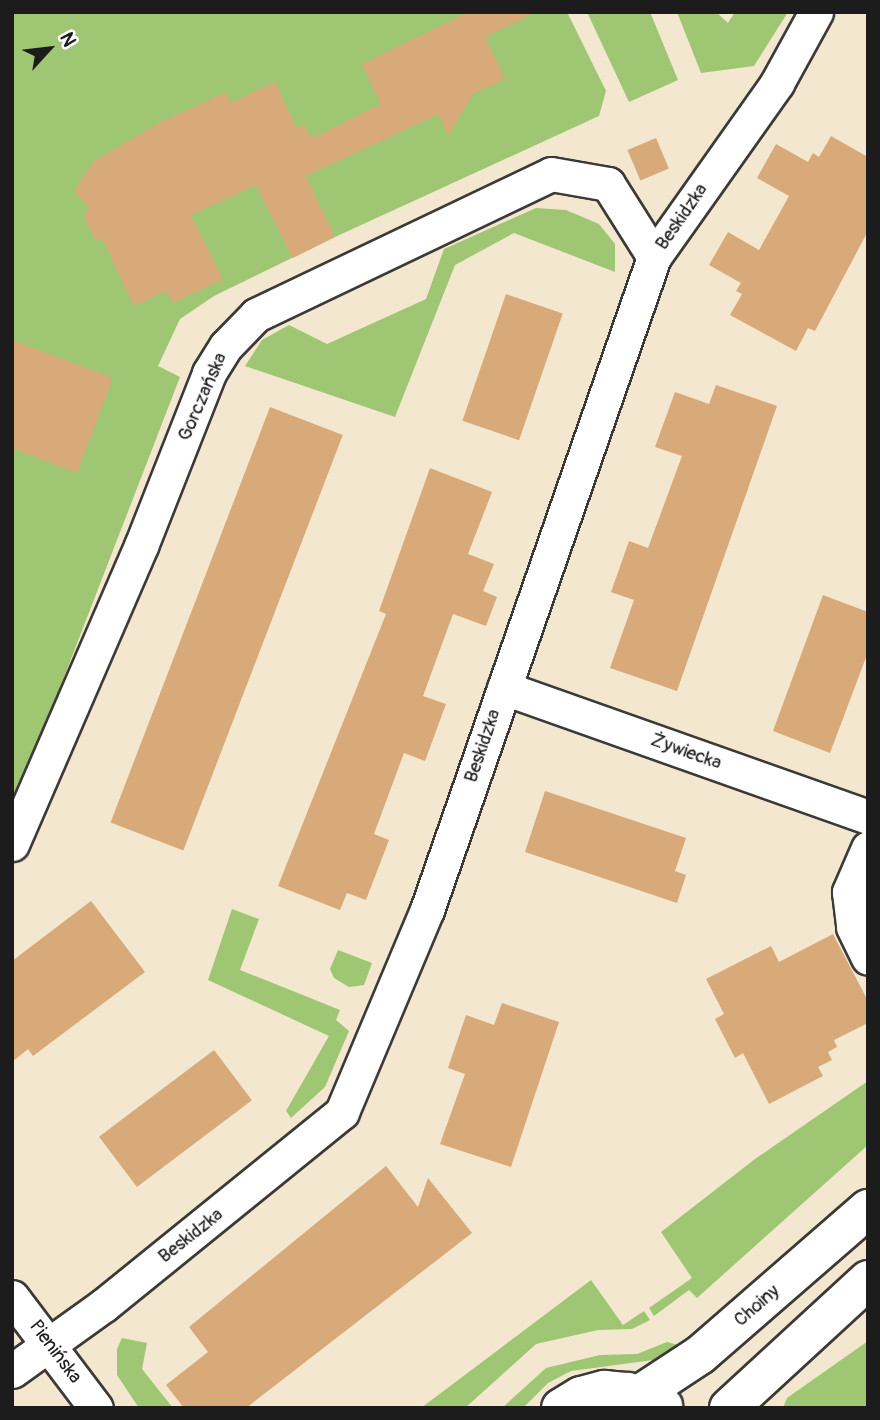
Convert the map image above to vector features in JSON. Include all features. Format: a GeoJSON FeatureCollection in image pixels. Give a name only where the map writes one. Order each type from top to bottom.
{"type":"FeatureCollection","features":[{"type":"Feature","properties":{"kind":"street","name":"Beskidzka"},"geometry":{"type":"LineString","coordinates":[[12,1371],[104,1305],[342,1112],[427,910],[654,257],[777,83],[816,12]]}},
{"type":"Feature","properties":{"kind":"street","name":"Gorczańska"},"geometry":{"type":"LineString","coordinates":[[12,844],[141,546],[209,373],[226,346],[256,315],[551,174],[608,184],[654,257]]}},
{"type":"Feature","properties":{"kind":"street","name":"Żywiecka"},"geometry":{"type":"LineString","coordinates":[[503,688],[868,817]]}},
{"type":"Feature","properties":{"kind":"street"},"geometry":{"type":"LineString","coordinates":[[868,848],[849,892],[853,927],[868,958]]}},
{"type":"Feature","properties":{"kind":"street","name":"Choiny"},"geometry":{"type":"LineString","coordinates":[[652,1401],[700,1355],[868,1209]]}},
{"type":"Feature","properties":{"kind":"street"},"geometry":{"type":"LineString","coordinates":[[729,1408],[868,1280]]}},
{"type":"Feature","properties":{"kind":"street","name":"Pienińska"},"geometry":{"type":"LineString","coordinates":[[12,1297],[50,1342],[96,1408]]}},
{"type":"Feature","properties":{"kind":"street"},"geometry":{"type":"LineString","coordinates":[[561,1408],[581,1396],[604,1390],[652,1401]]}},
{"type":"Feature","properties":{"kind":"green space"},"geometry":{"type":"Polygon","coordinates":[[[12,12],[567,12],[606,91],[599,116],[335,237],[214,296],[180,319],[158,366],[180,377],[37,747],[12,799],[12,12]]]}},
{"type":"Feature","properties":{"kind":"green space"},"geometry":{"type":"Polygon","coordinates":[[[587,12],[650,12],[678,80],[629,102],[587,12]]]}},
{"type":"Feature","properties":{"kind":"green space"},"geometry":{"type":"Polygon","coordinates":[[[677,12],[716,12],[728,23],[735,12],[788,12],[754,66],[701,73],[677,12]]]}},
{"type":"Feature","properties":{"kind":"green space"},"geometry":{"type":"Polygon","coordinates":[[[536,208],[566,210],[599,224],[615,244],[615,272],[514,233],[455,265],[395,417],[245,366],[262,340],[289,325],[327,344],[426,299],[444,249],[536,208]]]}},
{"type":"Feature","properties":{"kind":"green space"},"geometry":{"type":"Polygon","coordinates":[[[232,909],[259,919],[240,970],[340,1010],[336,1020],[349,1031],[325,1087],[291,1118],[286,1111],[329,1036],[208,980],[232,909]]]}},
{"type":"Feature","properties":{"kind":"green space"},"geometry":{"type":"Polygon","coordinates":[[[338,950],[372,963],[364,985],[349,987],[334,978],[330,969],[338,950]]]}},
{"type":"Feature","properties":{"kind":"green space"},"geometry":{"type":"Polygon","coordinates":[[[868,1081],[868,1145],[697,1298],[689,1290],[654,1316],[649,1308],[692,1278],[661,1232],[755,1159],[868,1081]]]}},
{"type":"Feature","properties":{"kind":"green space"},"geometry":{"type":"Polygon","coordinates":[[[591,1280],[623,1325],[644,1311],[650,1320],[632,1329],[598,1330],[536,1344],[465,1408],[421,1408],[591,1280]]]}},
{"type":"Feature","properties":{"kind":"green space"},"geometry":{"type":"Polygon","coordinates":[[[122,1338],[147,1343],[142,1369],[173,1408],[139,1408],[117,1375],[117,1349],[122,1338]]]}},
{"type":"Feature","properties":{"kind":"green space"},"geometry":{"type":"Polygon","coordinates":[[[868,1341],[868,1408],[783,1408],[787,1398],[868,1341]]]}},
{"type":"Feature","properties":{"kind":"green space"},"geometry":{"type":"Polygon","coordinates":[[[667,1342],[678,1345],[653,1360],[571,1371],[548,1383],[523,1408],[502,1408],[546,1368],[600,1355],[637,1354],[667,1342]]]}},
{"type":"Feature","properties":{"kind":"building"},"geometry":{"type":"Polygon","coordinates":[[[469,12],[536,12],[485,37],[505,79],[473,94],[448,136],[439,114],[306,176],[335,237],[293,258],[256,185],[191,215],[223,279],[173,303],[166,291],[134,306],[102,238],[96,241],[84,216],[89,207],[74,191],[94,161],[161,122],[226,92],[230,103],[275,82],[297,128],[304,125],[310,137],[321,134],[381,104],[362,64],[469,12]]]}},
{"type":"Feature","properties":{"kind":"building"},"geometry":{"type":"Polygon","coordinates":[[[831,136],[868,157],[868,231],[815,331],[808,328],[796,351],[730,315],[742,294],[736,291],[741,283],[709,265],[728,232],[759,250],[789,196],[757,178],[776,144],[808,162],[813,153],[819,157],[831,136]]]}},
{"type":"Feature","properties":{"kind":"building"},"geometry":{"type":"Polygon","coordinates":[[[656,138],[669,168],[640,180],[627,150],[656,138]]]}},
{"type":"Feature","properties":{"kind":"building"},"geometry":{"type":"Polygon","coordinates":[[[506,294],[563,314],[519,440],[462,421],[506,294]]]}},
{"type":"Feature","properties":{"kind":"building"},"geometry":{"type":"Polygon","coordinates":[[[12,340],[113,378],[77,473],[12,448],[12,340]]]}},
{"type":"Feature","properties":{"kind":"building"},"geometry":{"type":"Polygon","coordinates":[[[716,385],[777,406],[677,691],[610,668],[634,600],[611,592],[629,541],[648,548],[682,456],[655,447],[675,392],[709,404],[716,385]]]}},
{"type":"Feature","properties":{"kind":"building"},"geometry":{"type":"Polygon","coordinates":[[[270,407],[343,435],[183,850],[111,822],[270,407]]]}},
{"type":"Feature","properties":{"kind":"building"},"geometry":{"type":"Polygon","coordinates":[[[430,468],[492,492],[468,554],[494,564],[483,591],[497,597],[486,626],[453,614],[423,696],[446,704],[425,761],[404,753],[374,834],[389,840],[366,900],[347,893],[340,910],[278,886],[386,614],[379,611],[430,468]]]}},
{"type":"Feature","properties":{"kind":"building"},"geometry":{"type":"Polygon","coordinates":[[[823,595],[868,612],[868,652],[830,753],[773,731],[823,595]]]}},
{"type":"Feature","properties":{"kind":"building"},"geometry":{"type":"Polygon","coordinates":[[[545,791],[686,838],[675,871],[686,875],[677,903],[525,852],[545,791]]]}},
{"type":"Feature","properties":{"kind":"building"},"geometry":{"type":"Polygon","coordinates":[[[91,901],[145,972],[33,1056],[28,1049],[12,1062],[12,961],[91,901]]]}},
{"type":"Feature","properties":{"kind":"building"},"geometry":{"type":"Polygon","coordinates":[[[833,934],[868,1001],[868,1023],[834,1040],[837,1047],[828,1052],[832,1060],[818,1067],[823,1076],[769,1104],[743,1053],[735,1058],[715,1019],[724,1014],[706,979],[771,946],[779,962],[833,934]]]}},
{"type":"Feature","properties":{"kind":"building"},"geometry":{"type":"Polygon","coordinates":[[[502,1003],[559,1022],[511,1167],[440,1144],[465,1074],[448,1068],[466,1015],[494,1025],[502,1003]]]}},
{"type":"Feature","properties":{"kind":"building"},"geometry":{"type":"Polygon","coordinates":[[[214,1050],[252,1100],[137,1187],[99,1137],[214,1050]]]}},
{"type":"Feature","properties":{"kind":"building"},"geometry":{"type":"Polygon","coordinates":[[[386,1166],[418,1207],[428,1178],[472,1233],[246,1408],[184,1408],[166,1385],[208,1352],[189,1327],[386,1166]]]}}]}
